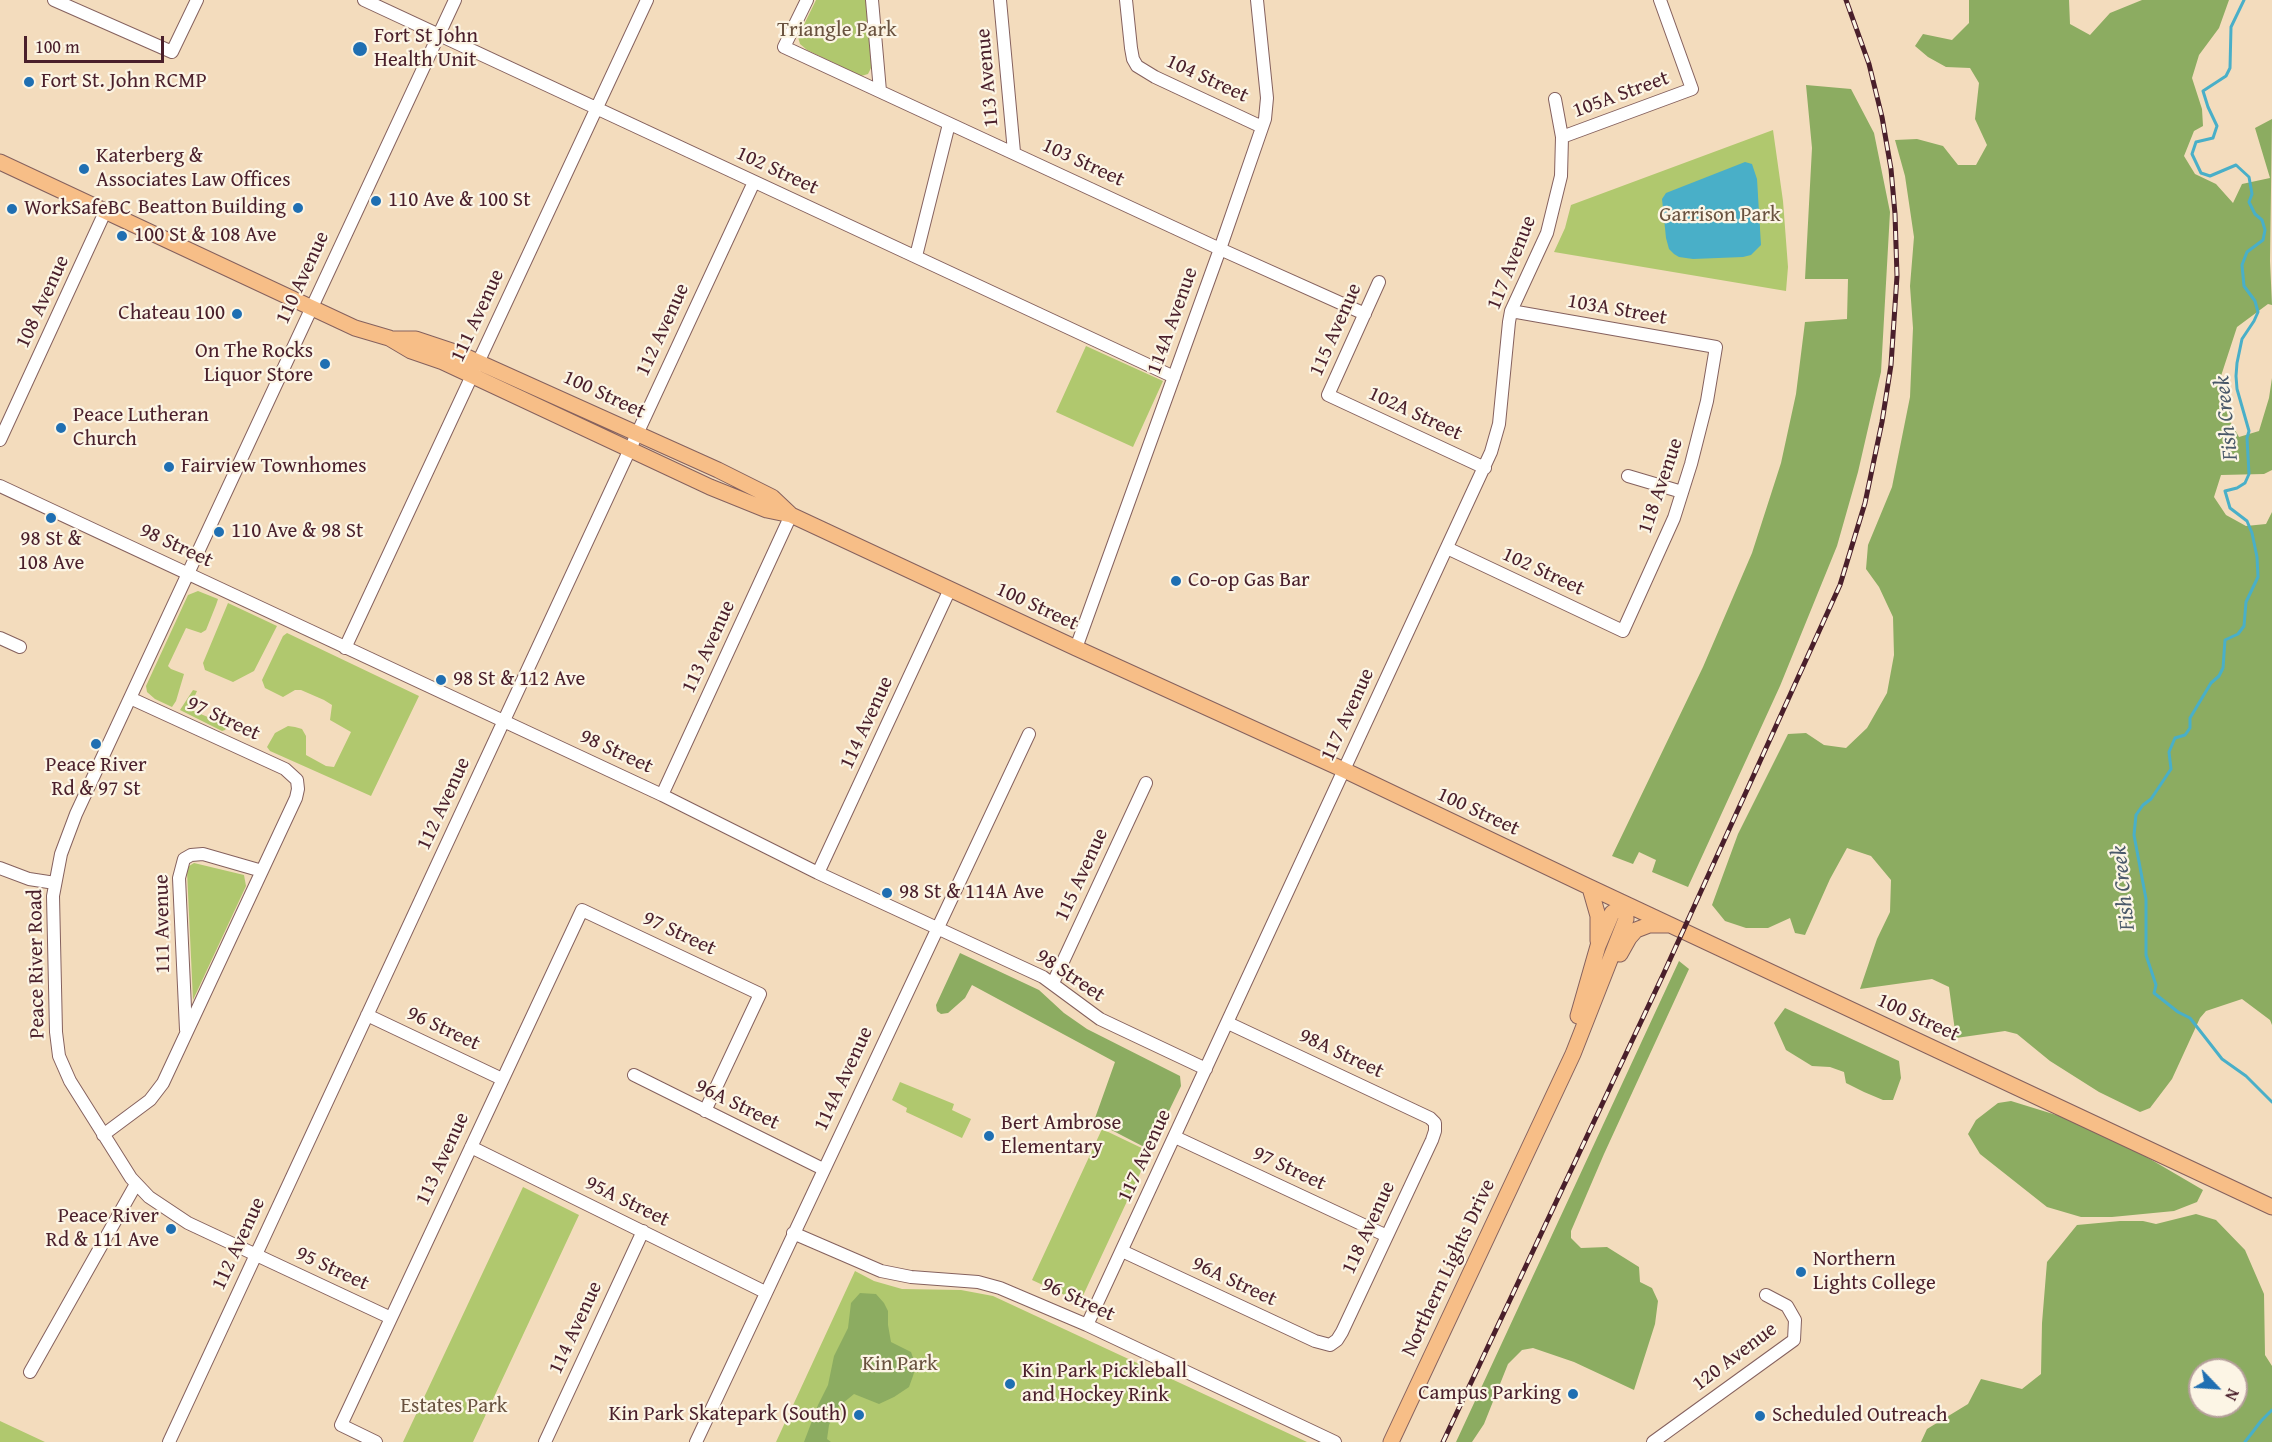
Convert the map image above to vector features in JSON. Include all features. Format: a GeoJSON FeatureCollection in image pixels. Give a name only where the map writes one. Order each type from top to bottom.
{"type":"FeatureCollection","features":[{"type":"Feature","properties":{"kind":"main road","name":"100 Street"},"geometry":{"type":"LineString","coordinates":[[0,162],[355,328],[389,338],[411,351],[443,362],[475,369],[637,433],[772,497],[791,515]]}},
{"type":"Feature","properties":{"kind":"main road","name":"100 Street"},"geometry":{"type":"LineString","coordinates":[[475,369],[630,449],[710,487],[767,510],[791,515],[1344,770],[1590,888],[2272,1207]]}},
{"type":"Feature","properties":{"kind":"main road"},"geometry":{"type":"LineString","coordinates":[[1590,888],[1598,916],[1598,946]]}},
{"type":"Feature","properties":{"kind":"main road","name":"Northern Lights Drive"},"geometry":{"type":"LineString","coordinates":[[1391,1442],[1573,1054],[1626,919],[1624,904],[1612,913],[1598,946],[1578,1015],[1544,1112]]}},
{"type":"Feature","properties":{"kind":"main road"},"geometry":{"type":"LineString","coordinates":[[1589,1011],[1629,938],[1636,930],[1649,926],[1670,925]]}},
{"type":"Feature","properties":{"kind":"street"},"geometry":{"type":"LineString","coordinates":[[54,0],[172,52],[196,0]]}},
{"type":"Feature","properties":{"kind":"street","name":"102 Street"},"geometry":{"type":"LineString","coordinates":[[364,0],[1174,377]]}},
{"type":"Feature","properties":{"kind":"street","name":"110 Avenue"},"geometry":{"type":"LineString","coordinates":[[188,573],[455,0]]}},
{"type":"Feature","properties":{"kind":"street","name":"111 Avenue"},"geometry":{"type":"LineString","coordinates":[[345,648],[647,0]]}},
{"type":"Feature","properties":{"kind":"street","name":"103 Street"},"geometry":{"type":"LineString","coordinates":[[807,0],[784,47],[1365,314]]}},
{"type":"Feature","properties":{"kind":"street"},"geometry":{"type":"LineString","coordinates":[[872,0],[880,91]]}},
{"type":"Feature","properties":{"kind":"street","name":"113 Avenue"},"geometry":{"type":"LineString","coordinates":[[1000,0],[1014,152]]}},
{"type":"Feature","properties":{"kind":"street","name":"104 Street"},"geometry":{"type":"LineString","coordinates":[[1126,0],[1131,48],[1137,66],[1262,126]]}},
{"type":"Feature","properties":{"kind":"street","name":"114A Avenue"},"geometry":{"type":"LineString","coordinates":[[1076,648],[1262,126],[1267,98],[1257,0]]}},
{"type":"Feature","properties":{"kind":"street","name":"105A Street"},"geometry":{"type":"LineString","coordinates":[[1562,137],[1692,89],[1660,0]]}},
{"type":"Feature","properties":{"kind":"street","name":"117 Avenue"},"geometry":{"type":"LineString","coordinates":[[1086,1326],[1485,468],[1499,424],[1506,336],[1511,311],[1552,218],[1561,176],[1562,137],[1555,99]]}},
{"type":"Feature","properties":{"kind":"street","name":"113 Avenue"},"geometry":{"type":"LineString","coordinates":[[916,256],[949,124]]}},
{"type":"Feature","properties":{"kind":"street","name":"112 Avenue"},"geometry":{"type":"LineString","coordinates":[[169,1442],[754,182]]}},
{"type":"Feature","properties":{"kind":"street","name":"108 Avenue"},"geometry":{"type":"LineString","coordinates":[[0,440],[105,212]]}},
{"type":"Feature","properties":{"kind":"street","name":"115 Avenue"},"geometry":{"type":"LineString","coordinates":[[1328,394],[1379,282]]}},
{"type":"Feature","properties":{"kind":"street","name":"103A Street"},"geometry":{"type":"LineString","coordinates":[[1511,311],[1716,347]]}},
{"type":"Feature","properties":{"kind":"street","name":"118 Avenue"},"geometry":{"type":"LineString","coordinates":[[1623,631],[1670,528],[1682,492],[1699,436],[1716,347]]}},
{"type":"Feature","properties":{"kind":"street","name":"102A Street"},"geometry":{"type":"LineString","coordinates":[[1328,394],[1485,468]]}},
{"type":"Feature","properties":{"kind":"street"},"geometry":{"type":"LineString","coordinates":[[1628,476],[1682,492]]}},
{"type":"Feature","properties":{"kind":"street","name":"98 Street"},"geometry":{"type":"LineString","coordinates":[[0,486],[662,795],[818,873],[1053,982],[1067,996],[1100,1019],[1206,1069]]}},
{"type":"Feature","properties":{"kind":"street","name":"113 Avenue"},"geometry":{"type":"LineString","coordinates":[[662,795],[791,515]]}},
{"type":"Feature","properties":{"kind":"street","name":"102 Street"},"geometry":{"type":"LineString","coordinates":[[1448,548],[1623,631]]}},
{"type":"Feature","properties":{"kind":"street","name":"Peace River Road"},"geometry":{"type":"LineString","coordinates":[[188,573],[72,824],[61,854],[55,883],[52,932],[56,1032],[59,1056],[70,1081],[136,1184],[176,1217],[256,1255]]}},
{"type":"Feature","properties":{"kind":"street","name":"114 Avenue"},"geometry":{"type":"LineString","coordinates":[[818,873],[950,589]]}},
{"type":"Feature","properties":{"kind":"street"},"geometry":{"type":"LineString","coordinates":[[0,638],[20,647]]}},
{"type":"Feature","properties":{"kind":"street","name":"97 Street"},"geometry":{"type":"LineString","coordinates":[[130,698],[285,769],[297,780]]}},
{"type":"Feature","properties":{"kind":"street","name":"114A Avenue"},"geometry":{"type":"LineString","coordinates":[[696,1442],[1029,734]]}},
{"type":"Feature","properties":{"kind":"street","name":"111 Avenue"},"geometry":{"type":"LineString","coordinates":[[103,1135],[150,1100],[163,1083],[296,798],[297,780]]}},
{"type":"Feature","properties":{"kind":"street","name":"115 Avenue"},"geometry":{"type":"LineString","coordinates":[[1053,982],[1146,783]]}},
{"type":"Feature","properties":{"kind":"street","name":"111 Avenue"},"geometry":{"type":"LineString","coordinates":[[186,1034],[179,878],[181,866],[184,860],[197,854],[262,872]]}},
{"type":"Feature","properties":{"kind":"street"},"geometry":{"type":"LineString","coordinates":[[0,868],[29,879],[55,883]]}},
{"type":"Feature","properties":{"kind":"street","name":"113 Avenue"},"geometry":{"type":"LineString","coordinates":[[376,1442],[341,1425],[582,910]]}},
{"type":"Feature","properties":{"kind":"street","name":"97 Street"},"geometry":{"type":"LineString","coordinates":[[582,910],[760,994],[705,1111]]}},
{"type":"Feature","properties":{"kind":"street","name":"96 Street"},"geometry":{"type":"LineString","coordinates":[[367,1015],[502,1079]]}},
{"type":"Feature","properties":{"kind":"street","name":"98A Street"},"geometry":{"type":"LineString","coordinates":[[1228,1023],[1421,1113],[1434,1123]]}},
{"type":"Feature","properties":{"kind":"street","name":"96A Street"},"geometry":{"type":"LineString","coordinates":[[634,1076],[823,1169]]}},
{"type":"Feature","properties":{"kind":"street","name":"118 Avenue"},"geometry":{"type":"LineString","coordinates":[[1330,1345],[1342,1332],[1432,1140],[1435,1131],[1434,1123]]}},
{"type":"Feature","properties":{"kind":"street","name":"97 Street"},"geometry":{"type":"LineString","coordinates":[[1175,1137],[1387,1236]]}},
{"type":"Feature","properties":{"kind":"street","name":"95A Street"},"geometry":{"type":"LineString","coordinates":[[471,1147],[765,1292]]}},
{"type":"Feature","properties":{"kind":"street"},"geometry":{"type":"LineString","coordinates":[[30,1372],[136,1184]]}},
{"type":"Feature","properties":{"kind":"street","name":"114 Avenue"},"geometry":{"type":"LineString","coordinates":[[545,1442],[643,1231]]}},
{"type":"Feature","properties":{"kind":"street","name":"96 Street"},"geometry":{"type":"LineString","coordinates":[[793,1233],[881,1271],[911,1277],[978,1282],[1000,1287],[1335,1442]]}},
{"type":"Feature","properties":{"kind":"street","name":"96A Street"},"geometry":{"type":"LineString","coordinates":[[1122,1251],[1315,1341],[1330,1345]]}},
{"type":"Feature","properties":{"kind":"street","name":"95 Street"},"geometry":{"type":"LineString","coordinates":[[256,1255],[391,1318]]}},
{"type":"Feature","properties":{"kind":"street","name":"120 Avenue"},"geometry":{"type":"LineString","coordinates":[[1653,1442],[1794,1340],[1795,1320],[1787,1306],[1766,1295]]}},
{"type":"Feature","properties":{"kind":"green space","name":"Triangle Park"},"geometry":{"type":"Polygon","coordinates":[[[816,0],[866,0],[872,66],[868,74],[861,76],[807,50],[800,44],[798,37],[816,0]]]}},
{"type":"Feature","properties":{"kind":"green space"},"geometry":{"type":"Polygon","coordinates":[[[1969,0],[2069,0],[2070,24],[2090,35],[2110,13],[2142,0],[2229,0],[2219,28],[2199,55],[2192,78],[2202,109],[2203,126],[2194,131],[2184,156],[2195,174],[2216,184],[2233,203],[2242,184],[2270,178],[2255,128],[2272,119],[2270,261],[2272,305],[2268,304],[2237,327],[2221,376],[2228,418],[2239,437],[2259,431],[2269,398],[2272,378],[2272,470],[2264,474],[2221,475],[2214,497],[2226,515],[2246,526],[2266,524],[2272,512],[2272,1025],[2270,1020],[2242,999],[2206,1011],[2200,1018],[2172,1079],[2150,1108],[2140,1112],[2099,1092],[2050,1061],[2017,1034],[2005,1031],[1956,1038],[1949,987],[1932,979],[1860,989],[1877,939],[1890,912],[1891,880],[1871,856],[1847,848],[1830,879],[1805,935],[1795,933],[1790,918],[1768,928],[1746,928],[1725,921],[1712,905],[1738,834],[1788,734],[1806,733],[1824,745],[1846,748],[1867,728],[1887,693],[1894,655],[1893,617],[1879,587],[1866,569],[1868,545],[1892,487],[1910,397],[1913,328],[1910,286],[1914,237],[1905,176],[1895,140],[1917,139],[1943,146],[1958,165],[1976,165],[1987,145],[1975,119],[1979,83],[1970,68],[1946,67],[1928,57],[1915,46],[1923,34],[1952,40],[1969,23],[1969,0]]]}},
{"type":"Feature","properties":{"kind":"green space"},"geometry":{"type":"Polygon","coordinates":[[[1806,85],[1851,89],[1874,133],[1890,212],[1881,372],[1858,472],[1837,546],[1780,686],[1688,887],[1652,872],[1656,860],[1639,852],[1633,864],[1612,856],[1703,667],[1752,553],[1781,463],[1796,394],[1805,322],[1847,319],[1848,279],[1805,279],[1812,148],[1806,85]]]}},
{"type":"Feature","properties":{"kind":"green space","name":"Garrison Park"},"geometry":{"type":"Polygon","coordinates":[[[1773,130],[1783,201],[1788,267],[1786,291],[1554,252],[1565,228],[1571,205],[1773,130]]]}},
{"type":"Feature","properties":{"kind":"green space"},"geometry":{"type":"Polygon","coordinates":[[[1086,346],[1163,381],[1133,447],[1056,412],[1086,346]]]}},
{"type":"Feature","properties":{"kind":"green space"},"geometry":{"type":"Polygon","coordinates":[[[198,591],[218,599],[206,630],[201,633],[186,628],[168,666],[184,674],[172,707],[155,699],[147,692],[146,686],[188,595],[198,591]]]}},
{"type":"Feature","properties":{"kind":"green space"},"geometry":{"type":"Polygon","coordinates":[[[228,603],[277,626],[254,671],[233,682],[205,670],[203,663],[228,603]]]}},
{"type":"Feature","properties":{"kind":"green space"},"geometry":{"type":"Polygon","coordinates":[[[287,633],[419,696],[371,796],[270,751],[267,747],[275,733],[288,726],[302,729],[306,736],[306,755],[326,766],[334,767],[351,732],[330,720],[332,705],[324,700],[301,690],[295,690],[283,697],[265,688],[262,680],[283,636],[287,633]]]}},
{"type":"Feature","properties":{"kind":"green space"},"geometry":{"type":"Polygon","coordinates":[[[193,690],[197,691],[189,709],[229,724],[225,730],[222,731],[180,710],[193,690]]]}},
{"type":"Feature","properties":{"kind":"green space"},"geometry":{"type":"Polygon","coordinates":[[[194,863],[244,875],[246,886],[193,1000],[187,871],[194,863]]]}},
{"type":"Feature","properties":{"kind":"green space"},"geometry":{"type":"Polygon","coordinates":[[[960,953],[1039,990],[1064,1013],[1087,1029],[1180,1076],[1181,1086],[1150,1150],[1094,1121],[1115,1062],[972,985],[965,998],[948,1013],[941,1014],[937,1011],[936,1005],[960,953]]]}},
{"type":"Feature","properties":{"kind":"green space"},"geometry":{"type":"Polygon","coordinates":[[[1679,961],[1689,969],[1571,1231],[1571,1238],[1581,1248],[1607,1247],[1639,1267],[1640,1282],[1652,1288],[1658,1301],[1655,1324],[1634,1390],[1574,1362],[1533,1348],[1522,1350],[1508,1364],[1484,1424],[1472,1442],[1456,1442],[1679,961]]]}},
{"type":"Feature","properties":{"kind":"green space"},"geometry":{"type":"Polygon","coordinates":[[[1785,1008],[1899,1061],[1901,1078],[1893,1100],[1883,1100],[1864,1092],[1846,1083],[1844,1072],[1830,1067],[1812,1066],[1786,1050],[1774,1023],[1785,1008]]]}},
{"type":"Feature","properties":{"kind":"green space"},"geometry":{"type":"Polygon","coordinates":[[[900,1082],[954,1104],[952,1110],[971,1119],[962,1138],[906,1112],[907,1108],[892,1100],[900,1082]]]}},
{"type":"Feature","properties":{"kind":"green space"},"geometry":{"type":"Polygon","coordinates":[[[2011,1101],[2066,1118],[2138,1152],[2203,1190],[2197,1202],[2174,1211],[2112,1217],[2081,1217],[2047,1207],[1980,1154],[1968,1134],[1976,1120],[1998,1103],[2011,1101]]]}},
{"type":"Feature","properties":{"kind":"green space"},"geometry":{"type":"Polygon","coordinates":[[[1102,1129],[1150,1152],[1080,1302],[1032,1280],[1102,1129]]]}},
{"type":"Feature","properties":{"kind":"green space","name":"Estates Park"},"geometry":{"type":"Polygon","coordinates":[[[523,1187],[579,1215],[473,1442],[403,1442],[523,1187]]]}},
{"type":"Feature","properties":{"kind":"green space"},"geometry":{"type":"Polygon","coordinates":[[[2196,1214],[2216,1220],[2245,1250],[2264,1294],[2265,1355],[2272,1366],[2272,1442],[1921,1442],[1927,1429],[1968,1404],[1981,1379],[2022,1389],[2041,1374],[2047,1262],[2077,1225],[2143,1221],[2156,1224],[2196,1214]]]}},
{"type":"Feature","properties":{"kind":"green space","name":"Kin Park"},"geometry":{"type":"Polygon","coordinates":[[[855,1271],[874,1281],[902,1289],[961,1290],[993,1296],[1307,1442],[776,1442],[855,1271]]]}},
{"type":"Feature","properties":{"kind":"green space"},"geometry":{"type":"Polygon","coordinates":[[[860,1293],[876,1294],[884,1303],[888,1311],[891,1342],[911,1352],[916,1366],[909,1387],[879,1404],[854,1394],[837,1408],[829,1425],[827,1439],[831,1442],[804,1442],[828,1385],[834,1356],[848,1328],[851,1303],[860,1293]]]}},
{"type":"Feature","properties":{"kind":"green space"},"geometry":{"type":"Polygon","coordinates":[[[0,1421],[45,1442],[0,1442],[0,1421]]]}},
{"type":"Feature","properties":{"kind":"water"},"geometry":{"type":"Polygon","coordinates":[[[1745,162],[1752,164],[1757,179],[1761,245],[1751,255],[1743,257],[1693,259],[1674,254],[1669,249],[1666,238],[1662,199],[1666,193],[1745,162]]]}},
{"type":"Feature","properties":{"kind":"waterway","name":"Fish Creek"},"geometry":{"type":"LineString","coordinates":[[2244,0],[2231,27],[2230,68],[2226,76],[2203,91],[2217,126],[2213,138],[2196,142],[2192,154],[2201,173],[2210,176],[2236,165],[2249,177],[2252,194],[2249,202],[2255,214],[2262,220],[2265,230],[2263,240],[2247,252],[2242,265],[2244,286],[2255,301],[2258,312],[2242,339],[2236,376],[2237,389],[2249,431],[2247,438],[2249,474],[2245,483],[2225,491],[2230,508],[2247,521],[2252,533],[2258,577],[2246,602],[2244,626],[2238,634],[2225,640],[2223,668],[2190,718],[2190,728],[2185,735],[2175,738],[2169,752],[2171,769],[2151,799],[2136,815],[2134,835],[2146,899],[2146,955],[2156,985],[2154,993],[2178,1012],[2190,1018],[2222,1059],[2246,1076],[2272,1102]]}},
{"type":"Feature","properties":{"kind":"waterway","name":"Fish Creek"},"geometry":{"type":"LineString","coordinates":[[2245,1442],[2272,1410]]}},
{"type":"Feature","properties":{"kind":"railway"},"geometry":{"type":"LineString","coordinates":[[1443,1442],[1663,975],[1840,585],[1865,503],[1891,365],[1897,276],[1895,214],[1891,169],[1882,117],[1869,64],[1846,0]]}},
{"type":"Feature","properties":{"kind":"place","name":"Fort St John Health Unit"},"geometry":{"type":"Point","coordinates":[360,49]}},
{"type":"Feature","properties":{"kind":"place","name":"Fort St. John RCMP"},"geometry":{"type":"Point","coordinates":[29,82]}},
{"type":"Feature","properties":{"kind":"place","name":"Katerberg & Associates Law Offices"},"geometry":{"type":"Point","coordinates":[84,169]}},
{"type":"Feature","properties":{"kind":"place","name":"110 Ave & 100 St"},"geometry":{"type":"Point","coordinates":[376,201]}},
{"type":"Feature","properties":{"kind":"place","name":"Beatton Building"},"geometry":{"type":"Point","coordinates":[298,208]}},
{"type":"Feature","properties":{"kind":"place","name":"WorkSafeBC"},"geometry":{"type":"Point","coordinates":[12,209]}},
{"type":"Feature","properties":{"kind":"place","name":"100 St & 108 Ave"},"geometry":{"type":"Point","coordinates":[122,236]}},
{"type":"Feature","properties":{"kind":"place","name":"Chateau 100"},"geometry":{"type":"Point","coordinates":[237,314]}},
{"type":"Feature","properties":{"kind":"place","name":"On The Rocks Liquor Store"},"geometry":{"type":"Point","coordinates":[325,364]}},
{"type":"Feature","properties":{"kind":"place","name":"Peace Lutheran Church"},"geometry":{"type":"Point","coordinates":[61,428]}},
{"type":"Feature","properties":{"kind":"place","name":"Fairview Townhomes"},"geometry":{"type":"Point","coordinates":[169,467]}},
{"type":"Feature","properties":{"kind":"place","name":"98 St & 108 Ave"},"geometry":{"type":"Point","coordinates":[51,518]}},
{"type":"Feature","properties":{"kind":"place","name":"110 Ave & 98 St"},"geometry":{"type":"Point","coordinates":[219,532]}},
{"type":"Feature","properties":{"kind":"place","name":"Co-op Gas Bar"},"geometry":{"type":"Point","coordinates":[1176,581]}},
{"type":"Feature","properties":{"kind":"place","name":"98 St & 112 Ave"},"geometry":{"type":"Point","coordinates":[441,680]}},
{"type":"Feature","properties":{"kind":"place","name":"Peace River Rd & 97 St"},"geometry":{"type":"Point","coordinates":[96,744]}},
{"type":"Feature","properties":{"kind":"place","name":"98 St & 114A Ave"},"geometry":{"type":"Point","coordinates":[887,893]}},
{"type":"Feature","properties":{"kind":"place","name":"Bert Ambrose Elementary"},"geometry":{"type":"Point","coordinates":[989,1136]}},
{"type":"Feature","properties":{"kind":"place","name":"Peace River Rd & 111 Ave"},"geometry":{"type":"Point","coordinates":[171,1229]}},
{"type":"Feature","properties":{"kind":"place","name":"Northern Lights College"},"geometry":{"type":"Point","coordinates":[1801,1272]}},
{"type":"Feature","properties":{"kind":"place","name":"Kin Park Pickleball and Hockey Rink"},"geometry":{"type":"Point","coordinates":[1010,1384]}},
{"type":"Feature","properties":{"kind":"place","name":"Campus Parking"},"geometry":{"type":"Point","coordinates":[1573,1394]}},
{"type":"Feature","properties":{"kind":"place","name":"Kin Park Skatepark (South)"},"geometry":{"type":"Point","coordinates":[859,1415]}},
{"type":"Feature","properties":{"kind":"place","name":"Scheduled Outreach"},"geometry":{"type":"Point","coordinates":[1760,1416]}}]}
